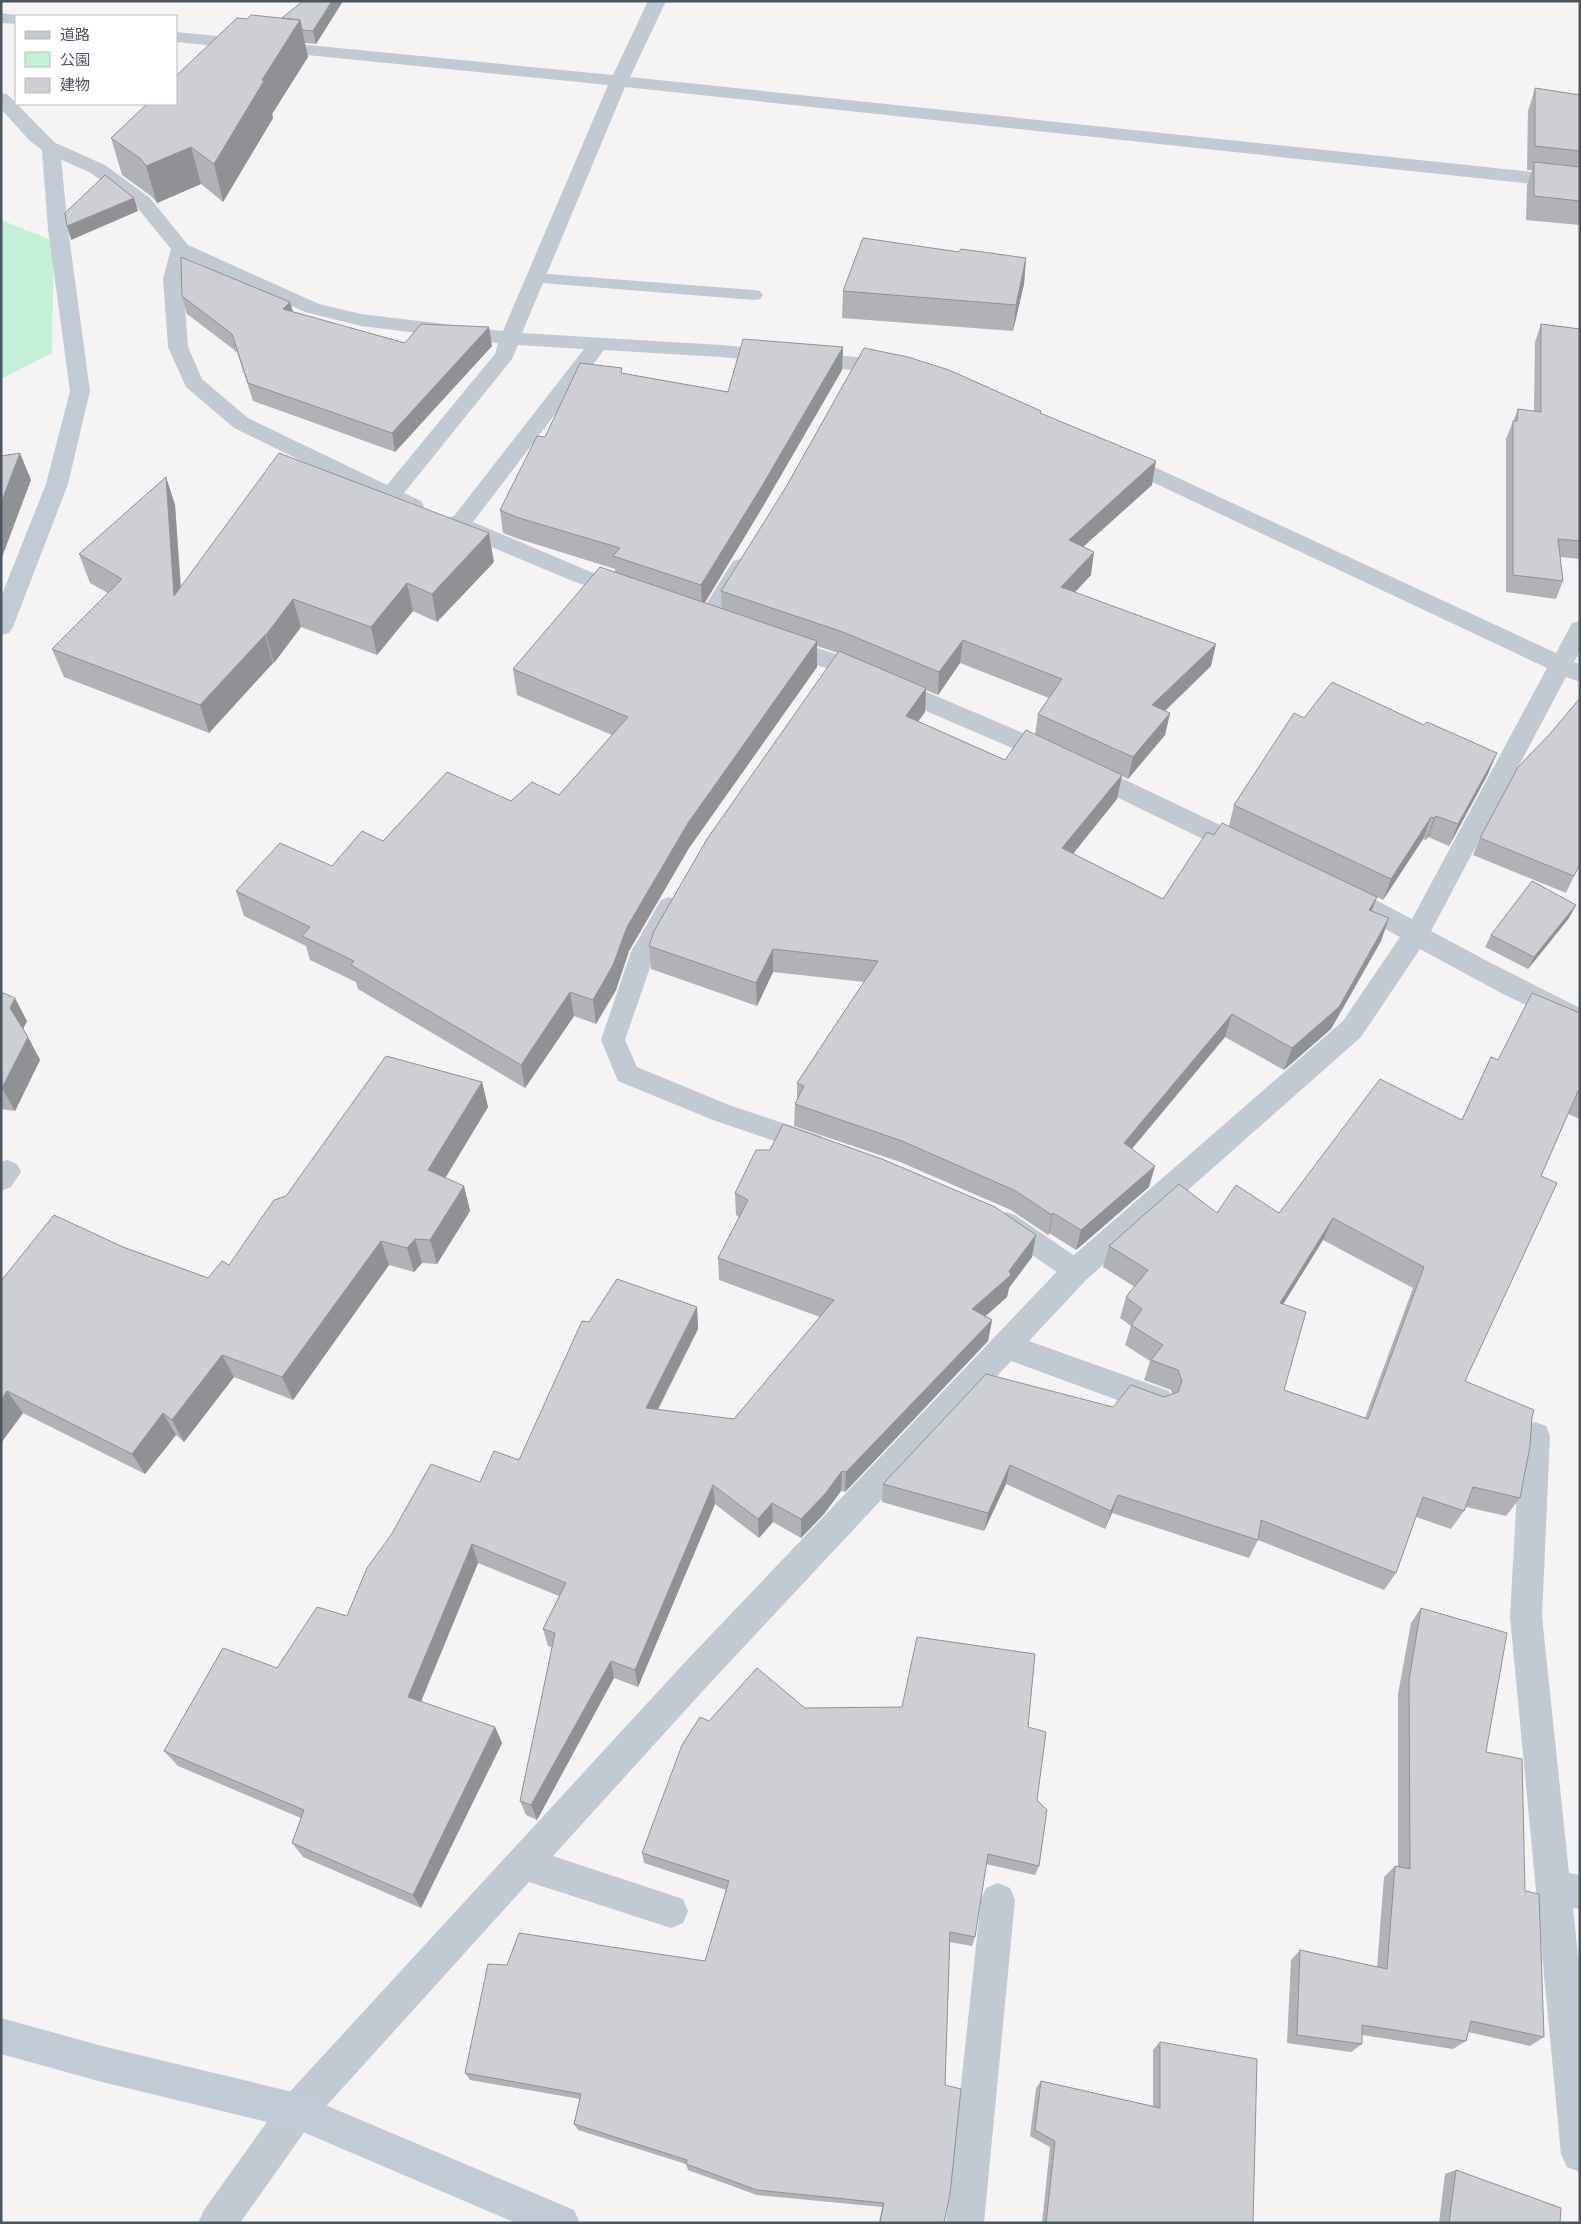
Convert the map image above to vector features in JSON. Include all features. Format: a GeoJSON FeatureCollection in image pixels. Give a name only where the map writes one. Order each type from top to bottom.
{"type":"FeatureCollection","features":[{"type":"Feature","properties":{"kind":"street"},"geometry":{"type":"LineString","coordinates":[[390,496],[505,355],[510,338],[619,81],[657,1]]}},
{"type":"Feature","properties":{"kind":"street"},"geometry":{"type":"LineString","coordinates":[[1,18],[15,19]]}},
{"type":"Feature","properties":{"kind":"street"},"geometry":{"type":"LineString","coordinates":[[178,37],[619,81],[1580,184]]}},
{"type":"Feature","properties":{"kind":"street"},"geometry":{"type":"LineString","coordinates":[[1,98],[37,137],[51,148],[98,168],[143,202],[181,249],[312,308],[362,320],[510,338],[721,351],[857,363],[912,372]]}},
{"type":"Feature","properties":{"kind":"street"},"geometry":{"type":"LineString","coordinates":[[1,627],[57,484],[80,391],[58,229],[51,148]]}},
{"type":"Feature","properties":{"kind":"street"},"geometry":{"type":"LineString","coordinates":[[181,249],[173,279],[178,347],[193,382],[241,423],[390,496],[583,577],[645,598]]}},
{"type":"Feature","properties":{"kind":"street"},"geometry":{"type":"LineString","coordinates":[[459,525],[599,343]]}},
{"type":"Feature","properties":{"kind":"street"},"geometry":{"type":"LineString","coordinates":[[1105,451],[1570,669]]}},
{"type":"Feature","properties":{"kind":"street"},"geometry":{"type":"LineString","coordinates":[[217,2223],[297,2111],[699,1671],[1076,1271],[1352,1029],[1416,935],[1497,785],[1570,669],[1580,629]]}},
{"type":"Feature","properties":{"kind":"street"},"geometry":{"type":"LineString","coordinates":[[762,638],[828,670],[1047,753],[1270,860]]}},
{"type":"Feature","properties":{"kind":"street"},"geometry":{"type":"LineString","coordinates":[[1324,885],[1378,911],[1416,935],[1493,977],[1580,1020]]}},
{"type":"Feature","properties":{"kind":"street"},"geometry":{"type":"LineString","coordinates":[[1006,1346],[1158,1401]]}},
{"type":"Feature","properties":{"kind":"street"},"geometry":{"type":"LineString","coordinates":[[1535,1436],[1526,1617],[1566,1890],[1580,2154]]}},
{"type":"Feature","properties":{"kind":"street"},"geometry":{"type":"LineString","coordinates":[[523,1863],[671,1911]]}},
{"type":"Feature","properties":{"kind":"street"},"geometry":{"type":"LineString","coordinates":[[965,2223],[998,1900]]}},
{"type":"Feature","properties":{"kind":"street"},"geometry":{"type":"LineString","coordinates":[[1,2036],[102,2064],[297,2111],[561,2223]]}},
{"type":"Feature","properties":{"kind":"lane"},"geometry":{"type":"LineString","coordinates":[[535,278],[754,295]]}},
{"type":"Feature","properties":{"kind":"lane"},"geometry":{"type":"LineString","coordinates":[[845,382],[857,363]]}},
{"type":"Feature","properties":{"kind":"lane"},"geometry":{"type":"LineString","coordinates":[[707,619],[748,551]]}},
{"type":"Feature","properties":{"kind":"lane"},"geometry":{"type":"LineString","coordinates":[[680,888],[642,952],[613,1040],[627,1074],[722,1113],[834,1152]]}},
{"type":"Feature","properties":{"kind":"lane"},"geometry":{"type":"LineString","coordinates":[[984,1212],[1001,1220],[1076,1271]]}},
{"type":"Feature","properties":{"kind":"green space"},"geometry":{"type":"Polygon","coordinates":[[[1,220],[54,241],[52,353],[1,379],[1,220]]]}},
{"type":"Feature","properties":{"kind":"building"},"geometry":{"type":"Polygon","coordinates":[[[303,1],[332,1],[313,31],[302,30],[300,20],[282,18],[303,1]]]}},
{"type":"Feature","properties":{"kind":"building"},"geometry":{"type":"Polygon","coordinates":[[[251,15],[300,20],[262,80],[264,81],[214,164],[191,147],[146,166],[141,159],[111,138],[146,105],[178,105],[178,74],[237,18],[247,19],[251,15]]]}},
{"type":"Feature","properties":{"kind":"building"},"geometry":{"type":"Polygon","coordinates":[[[1535,88],[1580,95],[1580,151],[1535,146],[1535,88]]]}},
{"type":"Feature","properties":{"kind":"building"},"geometry":{"type":"Polygon","coordinates":[[[1534,162],[1580,167],[1580,201],[1534,196],[1534,162]]]}},
{"type":"Feature","properties":{"kind":"building"},"geometry":{"type":"Polygon","coordinates":[[[105,175],[134,198],[67,226],[65,213],[105,175]]]}},
{"type":"Feature","properties":{"kind":"building"},"geometry":{"type":"Polygon","coordinates":[[[863,238],[959,252],[961,249],[1026,258],[1016,305],[843,291],[863,238]]]}},
{"type":"Feature","properties":{"kind":"building"},"geometry":{"type":"Polygon","coordinates":[[[181,257],[290,302],[283,309],[405,343],[421,324],[489,327],[392,433],[248,383],[232,334],[182,296],[181,257]]]}},
{"type":"Feature","properties":{"kind":"building"},"geometry":{"type":"Polygon","coordinates":[[[1541,324],[1580,329],[1580,541],[1558,539],[1563,581],[1513,575],[1513,421],[1517,421],[1518,409],[1541,412],[1541,324]]]}},
{"type":"Feature","properties":{"kind":"building"},"geometry":{"type":"Polygon","coordinates":[[[743,339],[843,347],[762,486],[701,585],[613,556],[620,548],[516,517],[500,510],[537,436],[545,437],[580,363],[622,368],[621,373],[728,392],[743,339]]]}},
{"type":"Feature","properties":{"kind":"building"},"geometry":{"type":"Polygon","coordinates":[[[864,348],[908,357],[949,370],[1041,411],[1040,413],[1156,461],[1069,540],[1094,552],[1061,587],[1216,644],[1152,705],[1170,713],[1133,757],[1038,714],[1062,679],[963,640],[939,672],[843,632],[721,591],[786,487],[864,348]]]}},
{"type":"Feature","properties":{"kind":"building"},"geometry":{"type":"Polygon","coordinates":[[[20,453],[1,503],[1,456],[20,453]]]}},
{"type":"Feature","properties":{"kind":"building"},"geometry":{"type":"Polygon","coordinates":[[[279,453],[489,533],[432,594],[407,583],[371,627],[293,599],[266,635],[200,705],[52,649],[122,579],[79,554],[166,477],[174,596],[279,453]]]}},
{"type":"Feature","properties":{"kind":"building"},"geometry":{"type":"Polygon","coordinates":[[[600,567],[817,641],[688,823],[627,927],[613,965],[593,1000],[570,992],[521,1065],[351,965],[354,961],[302,936],[310,927],[236,891],[280,843],[332,866],[362,831],[383,841],[447,772],[511,801],[532,782],[559,795],[628,717],[513,669],[600,567]]]}},
{"type":"Feature","properties":{"kind":"building"},"geometry":{"type":"Polygon","coordinates":[[[839,651],[926,688],[906,716],[1005,760],[1026,730],[1122,775],[1062,848],[1163,899],[1207,832],[1214,835],[1222,823],[1377,897],[1369,910],[1389,918],[1339,1007],[1292,1048],[1232,1014],[1124,1143],[1155,1166],[1081,1230],[1053,1213],[1052,1215],[1014,1190],[902,1141],[795,1104],[804,1086],[797,1083],[878,961],[773,949],[756,983],[649,946],[654,931],[707,839],[839,651]]]}},
{"type":"Feature","properties":{"kind":"building"},"geometry":{"type":"Polygon","coordinates":[[[1332,682],[1424,725],[1427,722],[1497,753],[1458,824],[1436,816],[1434,818],[1431,817],[1391,879],[1234,805],[1294,713],[1304,718],[1332,682]]]}},
{"type":"Feature","properties":{"kind":"building"},"geometry":{"type":"Polygon","coordinates":[[[1580,698],[1580,864],[1574,876],[1480,838],[1518,767],[1549,735],[1580,698]]]}},
{"type":"Feature","properties":{"kind":"building"},"geometry":{"type":"Polygon","coordinates":[[[1532,881],[1576,905],[1534,957],[1491,935],[1532,881]]]}},
{"type":"Feature","properties":{"kind":"building"},"geometry":{"type":"Polygon","coordinates":[[[1,992],[15,998],[10,1008],[28,1037],[2,1088],[1,992]]]}},
{"type":"Feature","properties":{"kind":"building"},"geometry":{"type":"Polygon","coordinates":[[[1532,993],[1580,1013],[1580,1091],[1578,1091],[1541,1176],[1557,1183],[1465,1381],[1534,1410],[1530,1446],[1520,1498],[1473,1487],[1464,1511],[1423,1497],[1396,1573],[1261,1520],[1258,1540],[1118,1495],[1111,1511],[1010,1465],[988,1513],[883,1484],[986,1374],[1113,1407],[1131,1385],[1164,1397],[1178,1392],[1182,1381],[1178,1370],[1151,1360],[1163,1345],[1131,1325],[1142,1309],[1126,1297],[1148,1270],[1109,1246],[1179,1184],[1217,1213],[1236,1185],[1279,1213],[1380,1079],[1462,1120],[1491,1057],[1498,1060],[1532,993]],[[1333,1218],[1280,1303],[1306,1312],[1284,1390],[1368,1419],[1424,1267],[1333,1218]]]}},
{"type":"Feature","properties":{"kind":"building"},"geometry":{"type":"Polygon","coordinates":[[[386,1056],[482,1082],[428,1170],[464,1186],[430,1240],[415,1239],[407,1248],[381,1241],[282,1377],[222,1355],[172,1420],[163,1413],[132,1454],[7,1391],[1,1400],[1,1281],[54,1215],[123,1247],[208,1278],[222,1261],[229,1265],[274,1200],[286,1196],[386,1056]]]}},
{"type":"Feature","properties":{"kind":"building"},"geometry":{"type":"Polygon","coordinates":[[[783,1124],[882,1159],[995,1207],[1036,1235],[1009,1271],[1011,1275],[972,1309],[992,1320],[846,1472],[842,1471],[825,1494],[801,1519],[772,1503],[758,1519],[713,1485],[635,1670],[611,1661],[531,1805],[520,1801],[555,1633],[543,1629],[566,1583],[472,1544],[408,1697],[495,1727],[413,1895],[292,1843],[304,1810],[164,1751],[223,1648],[277,1668],[317,1607],[347,1616],[367,1568],[391,1535],[431,1464],[480,1482],[494,1451],[519,1460],[582,1321],[589,1322],[617,1279],[697,1307],[646,1408],[734,1419],[834,1300],[718,1258],[748,1200],[735,1193],[756,1150],[770,1150],[783,1124]]]}},
{"type":"Feature","properties":{"kind":"building"},"geometry":{"type":"Polygon","coordinates":[[[1421,1608],[1507,1633],[1486,1752],[1522,1759],[1525,1891],[1539,1894],[1544,2037],[1471,2021],[1466,2041],[1362,2025],[1362,2044],[1297,2035],[1300,1950],[1387,1969],[1395,1866],[1410,1869],[1409,1680],[1421,1608]]]}},
{"type":"Feature","properties":{"kind":"building"},"geometry":{"type":"Polygon","coordinates":[[[917,1637],[1035,1654],[1028,1727],[1046,1732],[1037,1800],[1047,1810],[1039,1866],[988,1854],[975,1937],[950,1932],[945,2085],[961,2089],[950,2194],[944,2223],[883,2223],[880,2222],[884,2203],[757,2190],[686,2164],[687,2160],[574,2124],[581,2094],[465,2073],[488,1964],[507,1965],[519,1933],[705,1961],[729,1881],[642,1853],[682,1745],[700,1717],[709,1721],[757,1668],[805,1708],[902,1707],[917,1637]]]}},
{"type":"Feature","properties":{"kind":"building"},"geometry":{"type":"Polygon","coordinates":[[[1160,2042],[1257,2059],[1253,2223],[1046,2223],[1055,2141],[1035,2130],[1041,2081],[1160,2108],[1160,2042]]]}},
{"type":"Feature","properties":{"kind":"building"},"geometry":{"type":"Polygon","coordinates":[[[1456,2170],[1561,2208],[1560,2223],[1449,2223],[1456,2170]]]}}]}
